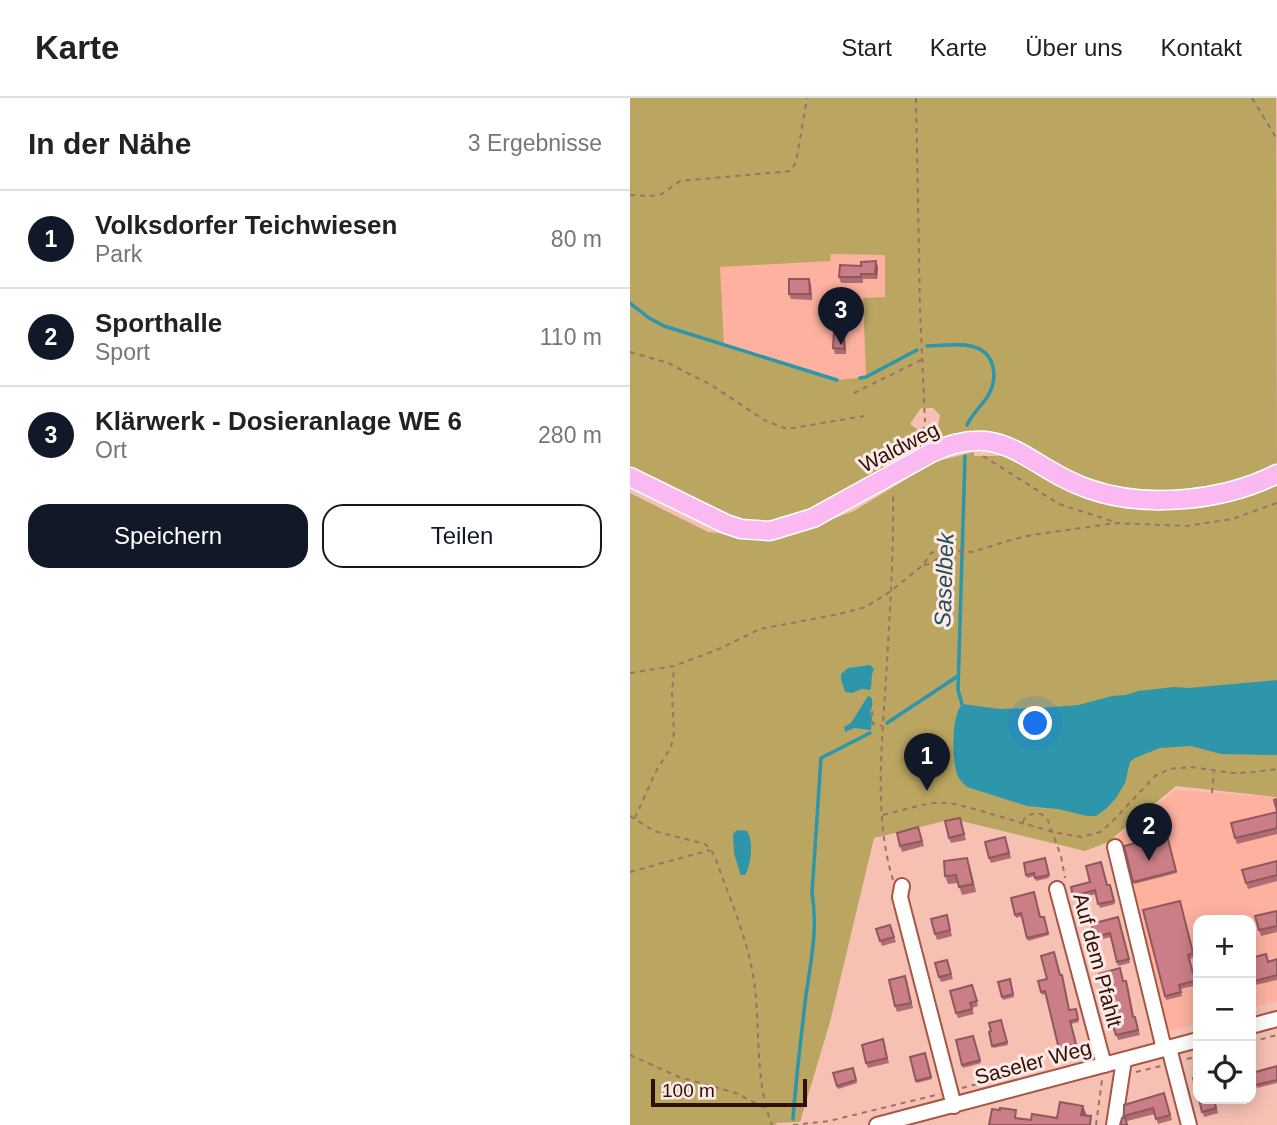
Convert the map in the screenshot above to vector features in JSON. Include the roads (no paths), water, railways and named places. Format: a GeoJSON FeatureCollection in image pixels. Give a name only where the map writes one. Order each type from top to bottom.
{"type":"FeatureCollection","features":[{"type":"Feature","properties":{"kind":"main road","name":"Waldweg"},"geometry":{"type":"LineString","coordinates":[[630,477],[726,524],[741,529],[770,531],[824,514],[893,474],[928,445],[999,443],[1075,484],[1103,494],[1130,498],[1171,499],[1212,495],[1245,487],[1277,474]]}},
{"type":"Feature","properties":{"kind":"street"},"geometry":{"type":"LineString","coordinates":[[1115,847],[1189,1125]]}},
{"type":"Feature","properties":{"kind":"street"},"geometry":{"type":"LineString","coordinates":[[902,886],[900,897],[954,1106]]}},
{"type":"Feature","properties":{"kind":"street","name":"Auf dem Pfahlt"},"geometry":{"type":"LineString","coordinates":[[1057,889],[1104,1065]]}},
{"type":"Feature","properties":{"kind":"street"},"geometry":{"type":"LineString","coordinates":[[1256,1025],[1277,1019]]}},
{"type":"Feature","properties":{"kind":"street","name":"Saseler Weg"},"geometry":{"type":"LineString","coordinates":[[875,1125],[1124,1060],[1169,1053],[1196,1041]]}},
{"type":"Feature","properties":{"kind":"street"},"geometry":{"type":"LineString","coordinates":[[1114,1125],[1124,1060]]}},
{"type":"Feature","properties":{"kind":"water"},"geometry":{"type":"Polygon","coordinates":[[[870,665],[874,669],[870,690],[845,692],[841,674],[848,668],[870,665]]]}},
{"type":"Feature","properties":{"kind":"water"},"geometry":{"type":"Polygon","coordinates":[[[1277,680],[1277,755],[1221,754],[1191,746],[1160,748],[1130,762],[1125,783],[1116,798],[1096,816],[1027,806],[967,787],[957,774],[954,738],[956,718],[962,704],[1000,709],[1079,705],[1138,691],[1277,680]]]}},
{"type":"Feature","properties":{"kind":"water"},"geometry":{"type":"Polygon","coordinates":[[[868,696],[871,697],[872,703],[871,730],[854,728],[845,732],[844,727],[851,723],[868,696]]]}},
{"type":"Feature","properties":{"kind":"water"},"geometry":{"type":"Polygon","coordinates":[[[737,830],[747,831],[750,841],[750,860],[745,875],[741,875],[734,853],[733,834],[737,830]]]}},
{"type":"Feature","properties":{"kind":"waterway","name":"Saselbek"},"geometry":{"type":"LineString","coordinates":[[630,303],[664,326],[837,380]]}},
{"type":"Feature","properties":{"kind":"waterway","name":"Saselbek"},"geometry":{"type":"LineString","coordinates":[[927,346],[971,346],[989,358],[994,372],[992,387],[967,425]]}},
{"type":"Feature","properties":{"kind":"waterway","name":"Saselbek"},"geometry":{"type":"LineString","coordinates":[[860,378],[917,350]]}},
{"type":"Feature","properties":{"kind":"waterway","name":"Saselbek"},"geometry":{"type":"LineString","coordinates":[[962,704],[958,690],[965,456]]}},
{"type":"Feature","properties":{"kind":"waterway"},"geometry":{"type":"LineString","coordinates":[[887,723],[958,676]]}},
{"type":"Feature","properties":{"kind":"waterway"},"geometry":{"type":"LineString","coordinates":[[793,1119],[813,944],[812,893],[821,758],[870,733]]}},
{"type":"Feature","properties":{"kind":"place","name":"Klärwerk - Dosieranlage WE 6"},"geometry":{"type":"Point","coordinates":[841,345]}},
{"type":"Feature","properties":{"kind":"place","name":"Volksdorfer Teichwiesen"},"geometry":{"type":"Point","coordinates":[927,791]}},
{"type":"Feature","properties":{"kind":"place","name":"Sporthalle"},"geometry":{"type":"Point","coordinates":[1149,861]}}]}
